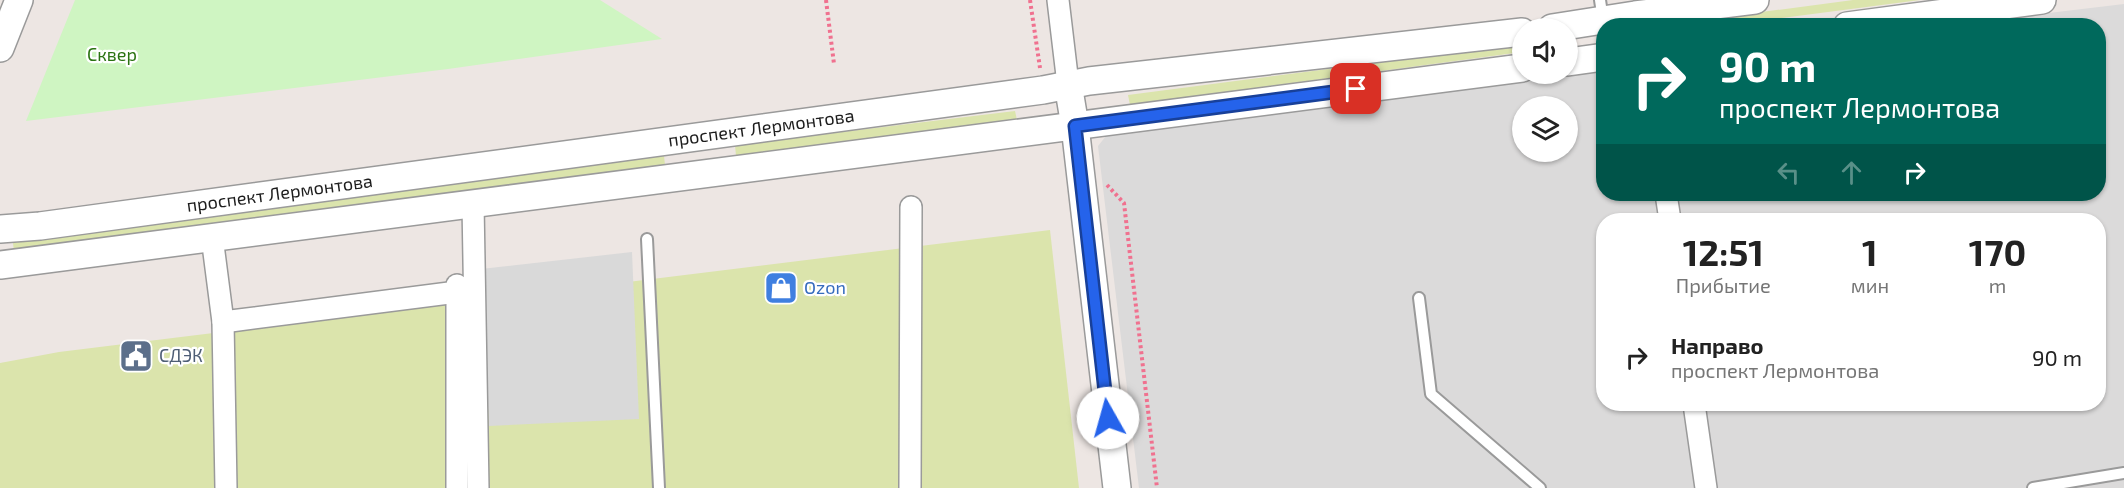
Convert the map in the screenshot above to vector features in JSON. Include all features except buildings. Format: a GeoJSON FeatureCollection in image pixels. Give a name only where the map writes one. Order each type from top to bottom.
{"type":"FeatureCollection","features":[{"type":"Feature","properties":{"kind":"street"},"geometry":{"type":"LineString","coordinates":[[0,48],[19,0]]}},
{"type":"Feature","properties":{"kind":"street"},"geometry":{"type":"LineString","coordinates":[[1058,0],[1056,87],[1075,126],[1117,488]]}},
{"type":"Feature","properties":{"kind":"street"},"geometry":{"type":"LineString","coordinates":[[1656,18],[1755,0]]}},
{"type":"Feature","properties":{"kind":"street"},"geometry":{"type":"LineString","coordinates":[[1907,18],[2042,0]]}},
{"type":"Feature","properties":{"kind":"street"},"geometry":{"type":"LineString","coordinates":[[1578,19],[1602,10],[1636,18]]}},
{"type":"Feature","properties":{"kind":"street","name":"проспект Лермонтова"},"geometry":{"type":"LineString","coordinates":[[0,229],[52,224],[700,137],[1056,87],[1512,33]]}},
{"type":"Feature","properties":{"kind":"street"},"geometry":{"type":"LineString","coordinates":[[1578,61],[1596,58]]}},
{"type":"Feature","properties":{"kind":"street","name":"проспект Лермонтова"},"geometry":{"type":"LineString","coordinates":[[0,265],[1512,69]]}},
{"type":"Feature","properties":{"kind":"street"},"geometry":{"type":"LineString","coordinates":[[473,204],[478,488]]}},
{"type":"Feature","properties":{"kind":"street"},"geometry":{"type":"LineString","coordinates":[[909,488],[911,207]]}},
{"type":"Feature","properties":{"kind":"street"},"geometry":{"type":"LineString","coordinates":[[212,237],[224,322],[226,488]]}},
{"type":"Feature","properties":{"kind":"street"},"geometry":{"type":"LineString","coordinates":[[224,322],[457,288],[457,488]]}},
{"type":"Feature","properties":{"kind":"street"},"geometry":{"type":"LineString","coordinates":[[1695,411],[1706,488]]}},
{"type":"Feature","properties":{"kind":"lane"},"geometry":{"type":"LineString","coordinates":[[647,239],[659,488]]}},
{"type":"Feature","properties":{"kind":"lane"},"geometry":{"type":"LineString","coordinates":[[1419,298],[1431,393],[1540,488]]}},
{"type":"Feature","properties":{"kind":"lane"},"geometry":{"type":"LineString","coordinates":[[2033,488],[2124,473]]}},
{"type":"Feature","properties":{"kind":"path"},"geometry":{"type":"LineString","coordinates":[[826,0],[834,64]]}},
{"type":"Feature","properties":{"kind":"path"},"geometry":{"type":"LineString","coordinates":[[1030,0],[1056,87]]}},
{"type":"Feature","properties":{"kind":"path"},"geometry":{"type":"LineString","coordinates":[[1102,179],[1124,203],[1157,488]]}},
{"type":"Feature","properties":{"kind":"shaded area"},"geometry":{"type":"Polygon","coordinates":[[[2124,4],[2124,488],[1139,488],[1098,146],[1110,131],[1512,80],[1512,84],[1578,84],[1578,71],[1596,69],[1596,201],[2106,201],[2106,18],[2007,18],[2124,4]]]}},
{"type":"Feature","properties":{"kind":"shaded area"},"geometry":{"type":"Polygon","coordinates":[[[632,252],[639,419],[489,426],[481,269],[632,252]]]}},
{"type":"Feature","properties":{"kind":"green space","name":"Сквер"},"geometry":{"type":"Polygon","coordinates":[[[75,0],[600,0],[662,39],[448,69],[26,121],[75,0]]]}},
{"type":"Feature","properties":{"kind":"green space"},"geometry":{"type":"Polygon","coordinates":[[[1853,0],[1920,0],[1782,18],[1716,18],[1853,0]]]}},
{"type":"Feature","properties":{"kind":"green space"},"geometry":{"type":"Polygon","coordinates":[[[1512,45],[1512,53],[1130,105],[1128,95],[1512,45]]]}},
{"type":"Feature","properties":{"kind":"green space"},"geometry":{"type":"Polygon","coordinates":[[[1015,111],[1017,120],[736,156],[735,145],[1015,111]]]}},
{"type":"Feature","properties":{"kind":"green space"},"geometry":{"type":"Polygon","coordinates":[[[664,156],[665,165],[14,252],[13,243],[664,156]]]}},
{"type":"Feature","properties":{"kind":"green space"},"geometry":{"type":"Polygon","coordinates":[[[1050,230],[1079,488],[0,488],[0,363],[59,352],[1050,230]]]}},
{"type":"Feature","properties":{"kind":"place","name":"Ozon"},"geometry":{"type":"Point","coordinates":[781,288]}},
{"type":"Feature","properties":{"kind":"place","name":"СДЭК"},"geometry":{"type":"Point","coordinates":[136,356]}},
{"type":"Feature","properties":{"kind":"route"},"geometry":{"type":"LineString","coordinates":[[1108,418],[1075,126],[1356,89]]}}]}
